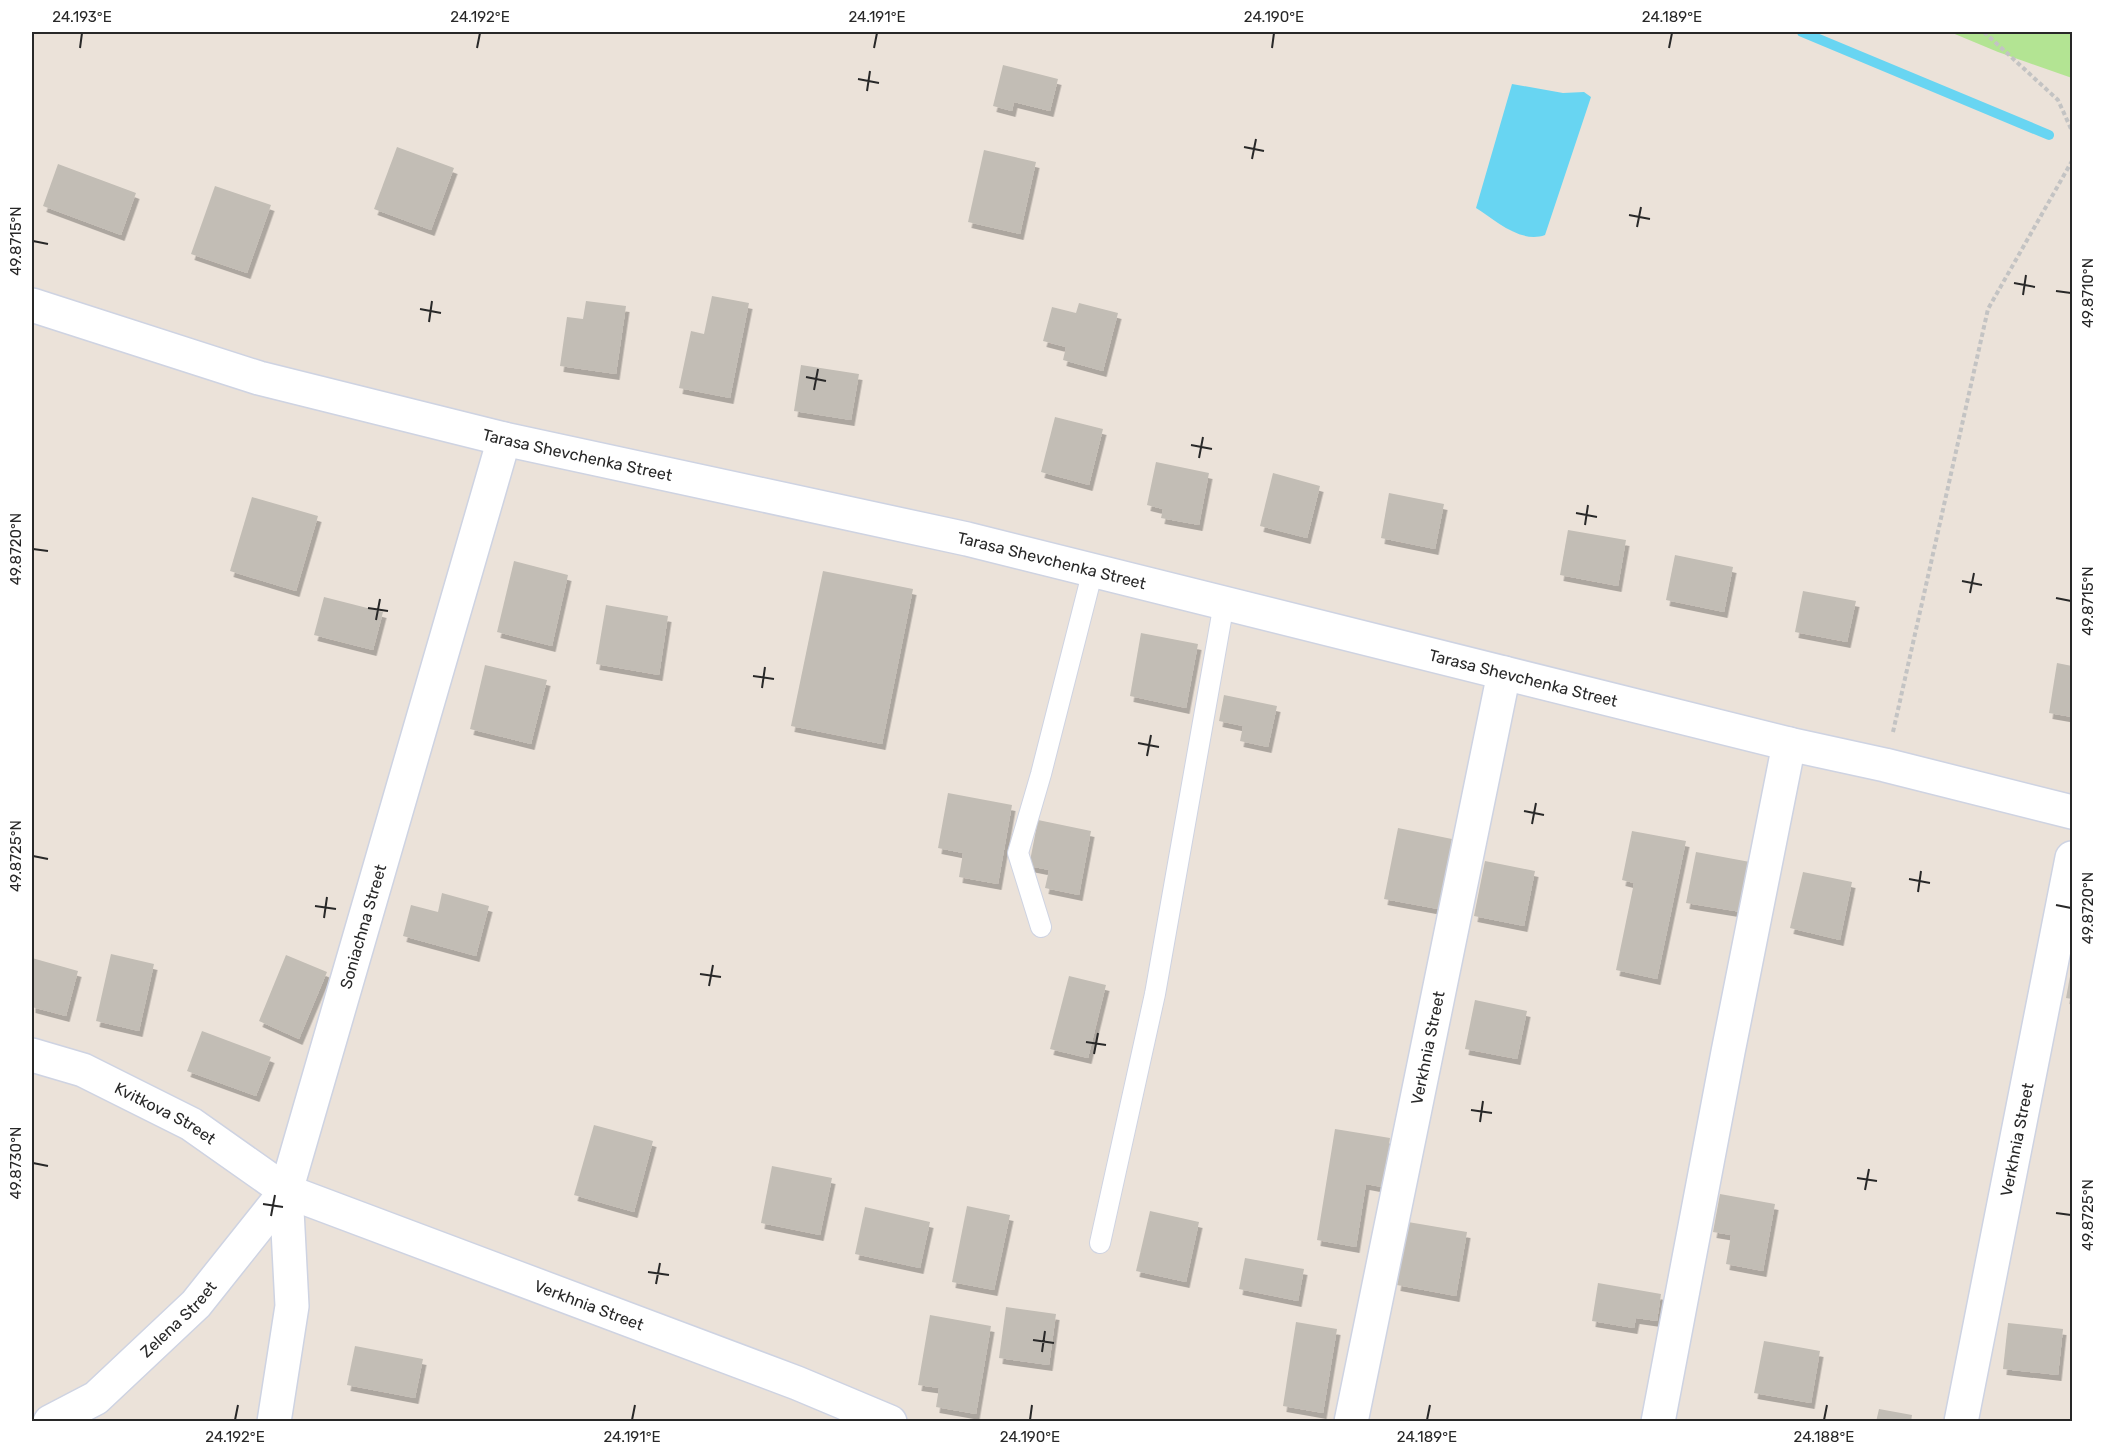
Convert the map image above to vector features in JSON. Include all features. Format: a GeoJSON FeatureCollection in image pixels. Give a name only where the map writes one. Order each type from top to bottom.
{"type":"FeatureCollection","features":[{"type":"Feature","properties":{"kind":"street","name":"Tarasa Shevchenka Street"},"geometry":{"type":"LineString","coordinates":[[32,305],[259,378],[504,439],[955,536],[1790,744],[1886,765],[2073,812]]}},
{"type":"Feature","properties":{"kind":"street","name":"Soniachna Street"},"geometry":{"type":"LineString","coordinates":[[274,1422],[292,1306],[286,1191],[504,439]]}},
{"type":"Feature","properties":{"kind":"street","name":"Verkhnia Street"},"geometry":{"type":"LineString","coordinates":[[1351,1422],[1504,673]]}},
{"type":"Feature","properties":{"kind":"street"},"geometry":{"type":"LineString","coordinates":[[1658,1422],[1790,744]]}},
{"type":"Feature","properties":{"kind":"street","name":"Verkhnia Street"},"geometry":{"type":"LineString","coordinates":[[1961,1422],[2073,858]]}},
{"type":"Feature","properties":{"kind":"street","name":"Kvitkova Street"},"geometry":{"type":"LineString","coordinates":[[32,1055],[83,1070],[191,1124],[286,1191]]}},
{"type":"Feature","properties":{"kind":"street","name":"Zelena Street"},"geometry":{"type":"LineString","coordinates":[[50,1422],[96,1398],[196,1304],[286,1191]]}},
{"type":"Feature","properties":{"kind":"street","name":"Verkhnia Street"},"geometry":{"type":"LineString","coordinates":[[286,1191],[787,1379],[890,1422]]}},
{"type":"Feature","properties":{"kind":"lane"},"geometry":{"type":"LineString","coordinates":[[1041,927],[1018,853],[1041,774],[1093,570]]}},
{"type":"Feature","properties":{"kind":"lane"},"geometry":{"type":"LineString","coordinates":[[1100,1243],[1155,994],[1224,603]]}},
{"type":"Feature","properties":{"kind":"path"},"geometry":{"type":"LineString","coordinates":[[1984,32],[2058,100],[2073,131]]}},
{"type":"Feature","properties":{"kind":"path"},"geometry":{"type":"LineString","coordinates":[[1886,765],[1988,309],[2073,161]]}},
{"type":"Feature","properties":{"kind":"green space"},"geometry":{"type":"Polygon","coordinates":[[[1950,32],[2072,32],[2072,78],[1998,52],[1950,32]]]}},
{"type":"Feature","properties":{"kind":"water"},"geometry":{"type":"Polygon","coordinates":[[[1512,84],[1563,93],[1584,92],[1591,97],[1545,235],[1536,237],[1518,234],[1476,208],[1512,84]]]}},
{"type":"Feature","properties":{"kind":"building"},"geometry":{"type":"Polygon","coordinates":[[[1003,65],[1058,79],[1050,111],[1014,102],[1012,111],[993,106],[1003,65]]]}},
{"type":"Feature","properties":{"kind":"building"},"geometry":{"type":"Polygon","coordinates":[[[397,147],[454,168],[431,230],[374,209],[397,147]]]}},
{"type":"Feature","properties":{"kind":"building"},"geometry":{"type":"Polygon","coordinates":[[[984,150],[1036,162],[1020,234],[968,222],[984,150]]]}},
{"type":"Feature","properties":{"kind":"building"},"geometry":{"type":"Polygon","coordinates":[[[58,164],[136,193],[121,235],[43,206],[58,164]]]}},
{"type":"Feature","properties":{"kind":"building"},"geometry":{"type":"Polygon","coordinates":[[[215,186],[271,205],[247,273],[191,254],[215,186]]]}},
{"type":"Feature","properties":{"kind":"building"},"geometry":{"type":"Polygon","coordinates":[[[712,296],[749,303],[730,398],[679,388],[691,331],[704,334],[712,296]]]}},
{"type":"Feature","properties":{"kind":"building"},"geometry":{"type":"Polygon","coordinates":[[[586,301],[626,306],[616,374],[560,366],[567,317],[583,319],[586,301]]]}},
{"type":"Feature","properties":{"kind":"building"},"geometry":{"type":"Polygon","coordinates":[[[1079,303],[1118,313],[1103,371],[1063,360],[1066,347],[1043,341],[1052,307],[1076,313],[1079,303]]]}},
{"type":"Feature","properties":{"kind":"building"},"geometry":{"type":"Polygon","coordinates":[[[801,365],[859,374],[851,420],[794,411],[801,365]]]}},
{"type":"Feature","properties":{"kind":"building"},"geometry":{"type":"Polygon","coordinates":[[[1055,417],[1103,429],[1089,485],[1041,472],[1055,417]]]}},
{"type":"Feature","properties":{"kind":"building"},"geometry":{"type":"Polygon","coordinates":[[[1156,462],[1209,473],[1199,525],[1161,518],[1163,509],[1147,505],[1156,462]]]}},
{"type":"Feature","properties":{"kind":"building"},"geometry":{"type":"Polygon","coordinates":[[[1273,473],[1320,486],[1307,538],[1260,526],[1273,473]]]}},
{"type":"Feature","properties":{"kind":"building"},"geometry":{"type":"Polygon","coordinates":[[[1389,493],[1444,504],[1435,549],[1381,538],[1389,493]]]}},
{"type":"Feature","properties":{"kind":"building"},"geometry":{"type":"Polygon","coordinates":[[[252,497],[318,516],[296,591],[230,571],[252,497]]]}},
{"type":"Feature","properties":{"kind":"building"},"geometry":{"type":"Polygon","coordinates":[[[1568,530],[1626,540],[1618,586],[1560,575],[1568,530]]]}},
{"type":"Feature","properties":{"kind":"building"},"geometry":{"type":"Polygon","coordinates":[[[1675,555],[1733,567],[1724,612],[1666,600],[1675,555]]]}},
{"type":"Feature","properties":{"kind":"building"},"geometry":{"type":"Polygon","coordinates":[[[514,561],[568,575],[552,646],[497,632],[514,561]]]}},
{"type":"Feature","properties":{"kind":"building"},"geometry":{"type":"Polygon","coordinates":[[[823,571],[913,589],[882,744],[791,726],[823,571]]]}},
{"type":"Feature","properties":{"kind":"building"},"geometry":{"type":"Polygon","coordinates":[[[1803,591],[1856,601],[1847,642],[1795,632],[1803,591]]]}},
{"type":"Feature","properties":{"kind":"building"},"geometry":{"type":"Polygon","coordinates":[[[324,597],[383,612],[373,650],[314,635],[324,597]]]}},
{"type":"Feature","properties":{"kind":"building"},"geometry":{"type":"Polygon","coordinates":[[[606,605],[668,616],[659,675],[596,664],[606,605]]]}},
{"type":"Feature","properties":{"kind":"building"},"geometry":{"type":"Polygon","coordinates":[[[1141,633],[1198,644],[1186,708],[1130,696],[1141,633]]]}},
{"type":"Feature","properties":{"kind":"building"},"geometry":{"type":"Polygon","coordinates":[[[2057,663],[2072,666],[2072,717],[2049,713],[2057,663]]]}},
{"type":"Feature","properties":{"kind":"building"},"geometry":{"type":"Polygon","coordinates":[[[485,665],[547,680],[531,744],[470,729],[485,665]]]}},
{"type":"Feature","properties":{"kind":"building"},"geometry":{"type":"Polygon","coordinates":[[[1224,695],[1277,706],[1268,747],[1240,741],[1243,726],[1219,721],[1224,695]]]}},
{"type":"Feature","properties":{"kind":"building"},"geometry":{"type":"Polygon","coordinates":[[[948,793],[1012,805],[998,884],[959,877],[963,853],[938,848],[948,793]]]}},
{"type":"Feature","properties":{"kind":"building"},"geometry":{"type":"Polygon","coordinates":[[[1038,820],[1091,831],[1079,895],[1045,888],[1049,870],[1029,866],[1038,820]]]}},
{"type":"Feature","properties":{"kind":"building"},"geometry":{"type":"Polygon","coordinates":[[[1398,828],[1452,839],[1438,909],[1384,899],[1398,828]]]}},
{"type":"Feature","properties":{"kind":"building"},"geometry":{"type":"Polygon","coordinates":[[[1632,831],[1686,841],[1657,979],[1616,970],[1634,883],[1622,880],[1632,831]]]}},
{"type":"Feature","properties":{"kind":"building"},"geometry":{"type":"Polygon","coordinates":[[[1696,852],[1750,862],[1741,912],[1686,903],[1696,852]]]}},
{"type":"Feature","properties":{"kind":"building"},"geometry":{"type":"Polygon","coordinates":[[[1485,861],[1535,871],[1524,926],[1474,916],[1485,861]]]}},
{"type":"Feature","properties":{"kind":"building"},"geometry":{"type":"Polygon","coordinates":[[[1803,872],[1852,882],[1840,940],[1790,928],[1803,872]]]}},
{"type":"Feature","properties":{"kind":"building"},"geometry":{"type":"Polygon","coordinates":[[[442,893],[489,906],[476,956],[403,936],[411,905],[438,912],[442,893]]]}},
{"type":"Feature","properties":{"kind":"building"},"geometry":{"type":"Polygon","coordinates":[[[111,954],[154,964],[139,1031],[96,1021],[111,954]]]}},
{"type":"Feature","properties":{"kind":"building"},"geometry":{"type":"Polygon","coordinates":[[[286,955],[327,972],[299,1039],[259,1021],[286,955]]]}},
{"type":"Feature","properties":{"kind":"building"},"geometry":{"type":"Polygon","coordinates":[[[32,958],[78,971],[66,1016],[32,1007],[32,958]]]}},
{"type":"Feature","properties":{"kind":"building"},"geometry":{"type":"Polygon","coordinates":[[[2072,971],[2072,999],[2066,998],[2072,971]]]}},
{"type":"Feature","properties":{"kind":"building"},"geometry":{"type":"Polygon","coordinates":[[[1069,976],[1106,985],[1088,1058],[1050,1049],[1069,976]]]}},
{"type":"Feature","properties":{"kind":"building"},"geometry":{"type":"Polygon","coordinates":[[[1475,1000],[1527,1011],[1517,1059],[1465,1049],[1475,1000]]]}},
{"type":"Feature","properties":{"kind":"building"},"geometry":{"type":"Polygon","coordinates":[[[202,1031],[271,1057],[256,1096],[187,1071],[202,1031]]]}},
{"type":"Feature","properties":{"kind":"building"},"geometry":{"type":"Polygon","coordinates":[[[594,1125],[653,1141],[634,1212],[574,1195],[594,1125]]]}},
{"type":"Feature","properties":{"kind":"building"},"geometry":{"type":"Polygon","coordinates":[[[1335,1129],[1390,1138],[1382,1187],[1366,1184],[1356,1247],[1317,1240],[1335,1129]]]}},
{"type":"Feature","properties":{"kind":"building"},"geometry":{"type":"Polygon","coordinates":[[[772,1166],[832,1178],[820,1235],[761,1223],[772,1166]]]}},
{"type":"Feature","properties":{"kind":"building"},"geometry":{"type":"Polygon","coordinates":[[[1720,1194],[1775,1204],[1763,1271],[1726,1264],[1731,1235],[1713,1232],[1720,1194]]]}},
{"type":"Feature","properties":{"kind":"building"},"geometry":{"type":"Polygon","coordinates":[[[967,1206],[1010,1215],[994,1290],[952,1282],[967,1206]]]}},
{"type":"Feature","properties":{"kind":"building"},"geometry":{"type":"Polygon","coordinates":[[[865,1207],[930,1222],[920,1268],[855,1254],[865,1207]]]}},
{"type":"Feature","properties":{"kind":"building"},"geometry":{"type":"Polygon","coordinates":[[[1150,1211],[1199,1222],[1186,1282],[1136,1271],[1150,1211]]]}},
{"type":"Feature","properties":{"kind":"building"},"geometry":{"type":"Polygon","coordinates":[[[1408,1222],[1467,1232],[1456,1296],[1397,1285],[1408,1222]]]}},
{"type":"Feature","properties":{"kind":"building"},"geometry":{"type":"Polygon","coordinates":[[[1245,1258],[1304,1269],[1298,1301],[1239,1289],[1245,1258]]]}},
{"type":"Feature","properties":{"kind":"building"},"geometry":{"type":"Polygon","coordinates":[[[1598,1283],[1661,1294],[1657,1321],[1636,1318],[1634,1328],[1592,1321],[1598,1283]]]}},
{"type":"Feature","properties":{"kind":"building"},"geometry":{"type":"Polygon","coordinates":[[[1006,1307],[1056,1314],[1049,1365],[999,1358],[1006,1307]]]}},
{"type":"Feature","properties":{"kind":"building"},"geometry":{"type":"Polygon","coordinates":[[[930,1315],[991,1326],[976,1414],[936,1407],[939,1388],[918,1385],[930,1315]]]}},
{"type":"Feature","properties":{"kind":"building"},"geometry":{"type":"Polygon","coordinates":[[[1296,1322],[1337,1329],[1323,1413],[1283,1406],[1296,1322]]]}},
{"type":"Feature","properties":{"kind":"building"},"geometry":{"type":"Polygon","coordinates":[[[2008,1323],[2063,1329],[2058,1375],[2003,1369],[2008,1323]]]}},
{"type":"Feature","properties":{"kind":"building"},"geometry":{"type":"Polygon","coordinates":[[[1764,1341],[1820,1351],[1811,1403],[1754,1393],[1764,1341]]]}},
{"type":"Feature","properties":{"kind":"building"},"geometry":{"type":"Polygon","coordinates":[[[355,1346],[423,1359],[415,1398],[347,1385],[355,1346]]]}},
{"type":"Feature","properties":{"kind":"building"},"geometry":{"type":"Polygon","coordinates":[[[1879,1409],[1912,1415],[1911,1422],[1876,1422],[1879,1409]]]}},
{"type":"Feature","properties":{"kind":"waterway"},"geometry":{"type":"LineString","coordinates":[[1802,32],[2049,135]]}}]}
